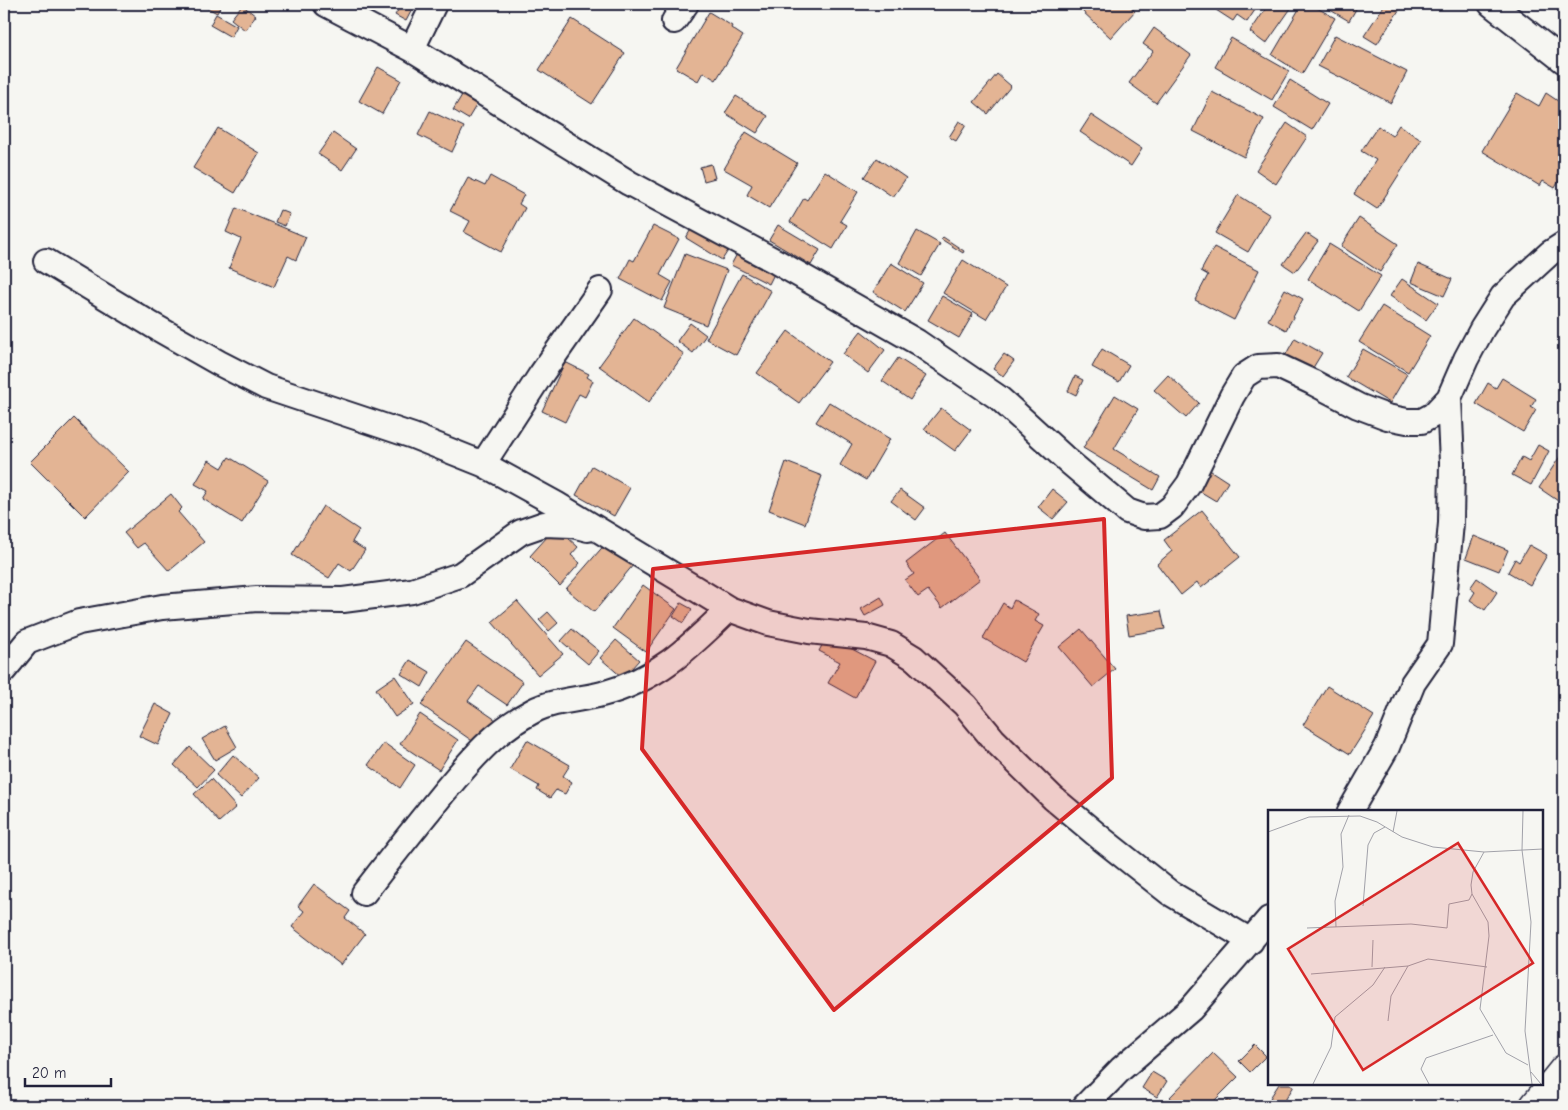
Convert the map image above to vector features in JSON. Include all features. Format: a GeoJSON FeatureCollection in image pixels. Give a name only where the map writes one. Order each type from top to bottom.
{"type":"FeatureCollection","features":[{"type":"Feature","properties":{"kind":"street"},"geometry":{"type":"LineString","coordinates":[[326,4],[412,49],[629,183],[770,259],[917,342],[999,398],[1068,461],[1127,510],[1144,517],[1160,516],[1172,507],[1189,484],[1232,396],[1244,376],[1258,367],[1278,366],[1358,406],[1387,417],[1407,421],[1422,421],[1433,415],[1449,398],[1466,358],[1503,296],[1550,253],[1564,244]]}},
{"type":"Feature","properties":{"kind":"street"},"geometry":{"type":"LineString","coordinates":[[412,49],[434,4]]}},
{"type":"Feature","properties":{"kind":"street"},"geometry":{"type":"LineString","coordinates":[[1492,4],[1564,61]]}},
{"type":"Feature","properties":{"kind":"street"},"geometry":{"type":"LineString","coordinates":[[46,261],[152,325],[266,387],[413,436],[483,464],[729,609],[768,623],[866,637],[891,644],[914,658],[965,705],[993,739],[1053,798],[1103,840],[1170,893],[1251,941]]}},
{"type":"Feature","properties":{"kind":"street"},"geometry":{"type":"LineString","coordinates":[[483,464],[600,290]]}},
{"type":"Feature","properties":{"kind":"street"},"geometry":{"type":"LineString","coordinates":[[1351,810],[1386,746],[1413,683],[1440,644],[1451,523],[1452,463],[1449,398]]}},
{"type":"Feature","properties":{"kind":"street"},"geometry":{"type":"LineString","coordinates":[[4,670],[27,642],[78,622],[162,607],[257,600],[344,600],[412,591],[460,576],[521,532],[544,524],[572,525],[606,535]]}},
{"type":"Feature","properties":{"kind":"street"},"geometry":{"type":"LineString","coordinates":[[364,893],[421,820],[493,737],[534,710],[560,702],[603,694],[626,686],[652,673],[672,662],[689,648],[729,609]]}},
{"type":"Feature","properties":{"kind":"street"},"geometry":{"type":"LineString","coordinates":[[1085,1106],[1122,1069],[1191,1009],[1268,920]]}},
{"type":"Feature","properties":{"kind":"street"},"geometry":{"type":"LineString","coordinates":[[1534,1106],[1564,1069]]}},
{"type":"Feature","properties":{"kind":"highlighted area"},"geometry":{"type":"Polygon","coordinates":[[[1104,519],[1112,778],[834,1010],[642,749],[653,569],[1104,519]]]}},
{"type":"Feature","properties":{"kind":"building"},"geometry":{"type":"Polygon","coordinates":[[[188,4],[200,4],[197,9],[188,4]]]}},
{"type":"Feature","properties":{"kind":"building"},"geometry":{"type":"Polygon","coordinates":[[[200,4],[222,4],[217,13],[200,4]]]}},
{"type":"Feature","properties":{"kind":"building"},"geometry":{"type":"Polygon","coordinates":[[[402,4],[415,4],[406,21],[395,15],[402,4]]]}},
{"type":"Feature","properties":{"kind":"building"},"geometry":{"type":"Polygon","coordinates":[[[1088,4],[1127,4],[1135,11],[1111,38],[1082,11],[1088,4]]]}},
{"type":"Feature","properties":{"kind":"building"},"geometry":{"type":"Polygon","coordinates":[[[1220,4],[1259,4],[1247,22],[1237,15],[1233,21],[1216,10],[1220,4]]]}},
{"type":"Feature","properties":{"kind":"building"},"geometry":{"type":"Polygon","coordinates":[[[1269,4],[1294,4],[1266,44],[1250,32],[1269,4]]]}},
{"type":"Feature","properties":{"kind":"building"},"geometry":{"type":"Polygon","coordinates":[[[1302,4],[1310,4],[1335,18],[1302,74],[1272,55],[1302,4]]]}},
{"type":"Feature","properties":{"kind":"building"},"geometry":{"type":"Polygon","coordinates":[[[1320,4],[1359,4],[1349,21],[1320,4]]]}},
{"type":"Feature","properties":{"kind":"building"},"geometry":{"type":"Polygon","coordinates":[[[1385,4],[1403,4],[1377,44],[1364,36],[1385,4]]]}},
{"type":"Feature","properties":{"kind":"building"},"geometry":{"type":"Polygon","coordinates":[[[242,5],[256,16],[245,30],[231,19],[242,5]]]}},
{"type":"Feature","properties":{"kind":"building"},"geometry":{"type":"Polygon","coordinates":[[[709,12],[732,26],[731,28],[743,36],[716,80],[703,72],[698,81],[676,68],[709,12]]]}},
{"type":"Feature","properties":{"kind":"building"},"geometry":{"type":"Polygon","coordinates":[[[216,14],[237,26],[231,37],[210,25],[216,14]]]}},
{"type":"Feature","properties":{"kind":"building"},"geometry":{"type":"Polygon","coordinates":[[[572,19],[625,53],[592,104],[539,70],[572,19]]]}},
{"type":"Feature","properties":{"kind":"building"},"geometry":{"type":"Polygon","coordinates":[[[1154,28],[1191,55],[1156,103],[1129,83],[1153,51],[1143,44],[1154,28]]]}},
{"type":"Feature","properties":{"kind":"building"},"geometry":{"type":"Polygon","coordinates":[[[1335,35],[1407,72],[1391,103],[1318,66],[1335,35]]]}},
{"type":"Feature","properties":{"kind":"building"},"geometry":{"type":"Polygon","coordinates":[[[1231,38],[1289,71],[1272,100],[1215,67],[1231,38]]]}},
{"type":"Feature","properties":{"kind":"building"},"geometry":{"type":"Polygon","coordinates":[[[378,67],[401,80],[382,114],[359,101],[378,67]]]}},
{"type":"Feature","properties":{"kind":"building"},"geometry":{"type":"Polygon","coordinates":[[[997,74],[1011,86],[988,114],[974,102],[997,74]]]}},
{"type":"Feature","properties":{"kind":"building"},"geometry":{"type":"Polygon","coordinates":[[[1290,80],[1328,104],[1312,130],[1274,107],[1290,80]]]}},
{"type":"Feature","properties":{"kind":"building"},"geometry":{"type":"Polygon","coordinates":[[[465,90],[480,99],[468,119],[453,110],[465,90]]]}},
{"type":"Feature","properties":{"kind":"building"},"geometry":{"type":"Polygon","coordinates":[[[1212,92],[1264,119],[1244,157],[1193,131],[1212,92]]]}},
{"type":"Feature","properties":{"kind":"building"},"geometry":{"type":"Polygon","coordinates":[[[1517,93],[1539,106],[1546,93],[1564,105],[1564,172],[1555,188],[1543,181],[1540,186],[1482,151],[1517,93]]]}},
{"type":"Feature","properties":{"kind":"building"},"geometry":{"type":"Polygon","coordinates":[[[736,96],[768,116],[757,133],[725,113],[736,96]]]}},
{"type":"Feature","properties":{"kind":"building"},"geometry":{"type":"Polygon","coordinates":[[[430,111],[464,127],[452,152],[418,135],[430,111]]]}},
{"type":"Feature","properties":{"kind":"building"},"geometry":{"type":"Polygon","coordinates":[[[1091,115],[1142,149],[1131,166],[1080,132],[1091,115]]]}},
{"type":"Feature","properties":{"kind":"building"},"geometry":{"type":"Polygon","coordinates":[[[959,121],[966,125],[956,141],[949,137],[959,121]]]}},
{"type":"Feature","properties":{"kind":"building"},"geometry":{"type":"Polygon","coordinates":[[[1287,123],[1307,137],[1276,184],[1256,170],[1287,123]]]}},
{"type":"Feature","properties":{"kind":"building"},"geometry":{"type":"Polygon","coordinates":[[[1399,125],[1421,140],[1377,209],[1354,194],[1376,160],[1361,151],[1378,126],[1392,136],[1399,125]]]}},
{"type":"Feature","properties":{"kind":"building"},"geometry":{"type":"Polygon","coordinates":[[[218,128],[259,153],[235,193],[193,168],[218,128]]]}},
{"type":"Feature","properties":{"kind":"building"},"geometry":{"type":"Polygon","coordinates":[[[746,132],[797,163],[769,208],[747,195],[752,185],[724,169],[746,132]]]}},
{"type":"Feature","properties":{"kind":"building"},"geometry":{"type":"Polygon","coordinates":[[[333,133],[356,149],[342,170],[318,154],[333,133]]]}},
{"type":"Feature","properties":{"kind":"building"},"geometry":{"type":"Polygon","coordinates":[[[877,158],[906,178],[893,197],[864,177],[877,158]]]}},
{"type":"Feature","properties":{"kind":"building"},"geometry":{"type":"Polygon","coordinates":[[[711,164],[715,178],[704,181],[700,167],[711,164]]]}},
{"type":"Feature","properties":{"kind":"building"},"geometry":{"type":"Polygon","coordinates":[[[825,171],[858,192],[840,221],[847,225],[833,249],[790,222],[804,198],[807,200],[825,171]]]}},
{"type":"Feature","properties":{"kind":"building"},"geometry":{"type":"Polygon","coordinates":[[[490,176],[524,195],[519,204],[525,208],[501,252],[464,232],[470,221],[450,211],[468,178],[485,186],[490,176]]]}},
{"type":"Feature","properties":{"kind":"building"},"geometry":{"type":"Polygon","coordinates":[[[1238,195],[1270,215],[1248,252],[1215,233],[1238,195]]]}},
{"type":"Feature","properties":{"kind":"building"},"geometry":{"type":"Polygon","coordinates":[[[236,208],[306,237],[296,260],[288,256],[274,287],[229,268],[241,239],[226,232],[236,208]]]}},
{"type":"Feature","properties":{"kind":"building"},"geometry":{"type":"Polygon","coordinates":[[[280,210],[290,214],[285,226],[275,222],[280,210]]]}},
{"type":"Feature","properties":{"kind":"building"},"geometry":{"type":"Polygon","coordinates":[[[1359,218],[1398,244],[1380,272],[1341,246],[1359,218]]]}},
{"type":"Feature","properties":{"kind":"building"},"geometry":{"type":"Polygon","coordinates":[[[694,224],[731,246],[722,260],[686,238],[694,224]]]}},
{"type":"Feature","properties":{"kind":"building"},"geometry":{"type":"Polygon","coordinates":[[[778,225],[820,250],[811,265],[769,240],[778,225]]]}},
{"type":"Feature","properties":{"kind":"building"},"geometry":{"type":"Polygon","coordinates":[[[653,226],[679,239],[660,275],[672,282],[662,301],[620,279],[630,259],[634,261],[653,226]]]}},
{"type":"Feature","properties":{"kind":"building"},"geometry":{"type":"Polygon","coordinates":[[[917,231],[940,244],[921,276],[899,263],[917,231]]]}},
{"type":"Feature","properties":{"kind":"building"},"geometry":{"type":"Polygon","coordinates":[[[1306,233],[1318,241],[1295,272],[1283,264],[1306,233]]]}},
{"type":"Feature","properties":{"kind":"building"},"geometry":{"type":"Polygon","coordinates":[[[943,237],[964,251],[963,253],[941,239],[943,237]]]}},
{"type":"Feature","properties":{"kind":"building"},"geometry":{"type":"Polygon","coordinates":[[[1329,244],[1381,276],[1359,311],[1308,279],[1329,244]]]}},
{"type":"Feature","properties":{"kind":"building"},"geometry":{"type":"Polygon","coordinates":[[[1214,247],[1259,270],[1234,320],[1195,300],[1208,275],[1201,271],[1214,247]]]}},
{"type":"Feature","properties":{"kind":"building"},"geometry":{"type":"Polygon","coordinates":[[[739,250],[777,268],[769,284],[731,265],[739,250]]]}},
{"type":"Feature","properties":{"kind":"building"},"geometry":{"type":"Polygon","coordinates":[[[685,254],[727,270],[706,325],[664,308],[685,254]]]}},
{"type":"Feature","properties":{"kind":"building"},"geometry":{"type":"Polygon","coordinates":[[[963,260],[1006,287],[986,319],[943,293],[963,260]]]}},
{"type":"Feature","properties":{"kind":"building"},"geometry":{"type":"Polygon","coordinates":[[[891,263],[923,283],[905,312],[873,292],[891,263]]]}},
{"type":"Feature","properties":{"kind":"building"},"geometry":{"type":"Polygon","coordinates":[[[1418,264],[1452,279],[1444,296],[1411,282],[1418,264]]]}},
{"type":"Feature","properties":{"kind":"building"},"geometry":{"type":"Polygon","coordinates":[[[742,274],[771,291],[736,355],[706,339],[742,274]]]}},
{"type":"Feature","properties":{"kind":"building"},"geometry":{"type":"Polygon","coordinates":[[[1402,279],[1438,303],[1426,320],[1390,296],[1402,279]]]}},
{"type":"Feature","properties":{"kind":"building"},"geometry":{"type":"Polygon","coordinates":[[[1285,289],[1303,299],[1286,330],[1268,320],[1285,289]]]}},
{"type":"Feature","properties":{"kind":"building"},"geometry":{"type":"Polygon","coordinates":[[[942,296],[973,314],[959,338],[928,320],[942,296]]]}},
{"type":"Feature","properties":{"kind":"building"},"geometry":{"type":"Polygon","coordinates":[[[1382,306],[1430,336],[1408,372],[1359,342],[1382,306]]]}},
{"type":"Feature","properties":{"kind":"building"},"geometry":{"type":"Polygon","coordinates":[[[634,318],[684,354],[649,402],[599,366],[634,318]]]}},
{"type":"Feature","properties":{"kind":"building"},"geometry":{"type":"Polygon","coordinates":[[[690,323],[706,335],[693,353],[677,341],[690,323]]]}},
{"type":"Feature","properties":{"kind":"building"},"geometry":{"type":"Polygon","coordinates":[[[788,331],[830,362],[799,403],[757,373],[788,331]]]}},
{"type":"Feature","properties":{"kind":"building"},"geometry":{"type":"Polygon","coordinates":[[[861,331],[885,350],[868,373],[843,354],[861,331]]]}},
{"type":"Feature","properties":{"kind":"building"},"geometry":{"type":"Polygon","coordinates":[[[1295,338],[1322,353],[1311,371],[1285,356],[1295,338]]]}},
{"type":"Feature","properties":{"kind":"building"},"geometry":{"type":"Polygon","coordinates":[[[1102,349],[1129,365],[1119,382],[1092,367],[1102,349]]]}},
{"type":"Feature","properties":{"kind":"building"},"geometry":{"type":"Polygon","coordinates":[[[1363,349],[1407,374],[1390,403],[1346,377],[1363,349]]]}},
{"type":"Feature","properties":{"kind":"building"},"geometry":{"type":"Polygon","coordinates":[[[1004,354],[1014,361],[1003,376],[993,369],[1004,354]]]}},
{"type":"Feature","properties":{"kind":"building"},"geometry":{"type":"Polygon","coordinates":[[[898,358],[926,376],[910,400],[882,381],[898,358]]]}},
{"type":"Feature","properties":{"kind":"building"},"geometry":{"type":"Polygon","coordinates":[[[565,362],[589,374],[587,377],[593,381],[585,397],[579,394],[565,422],[542,411],[565,362]]]}},
{"type":"Feature","properties":{"kind":"building"},"geometry":{"type":"Polygon","coordinates":[[[1168,375],[1199,403],[1186,418],[1154,390],[1168,375]]]}},
{"type":"Feature","properties":{"kind":"building"},"geometry":{"type":"Polygon","coordinates":[[[1075,376],[1083,380],[1076,395],[1068,391],[1075,376]]]}},
{"type":"Feature","properties":{"kind":"building"},"geometry":{"type":"Polygon","coordinates":[[[1502,378],[1536,399],[1531,407],[1536,410],[1523,432],[1476,404],[1488,383],[1496,388],[1502,378]]]}},
{"type":"Feature","properties":{"kind":"building"},"geometry":{"type":"Polygon","coordinates":[[[1115,395],[1138,409],[1114,449],[1160,477],[1153,490],[1083,448],[1115,395]]]}},
{"type":"Feature","properties":{"kind":"building"},"geometry":{"type":"Polygon","coordinates":[[[829,402],[890,439],[866,480],[840,465],[852,444],[816,422],[829,402]]]}},
{"type":"Feature","properties":{"kind":"building"},"geometry":{"type":"Polygon","coordinates":[[[941,408],[971,430],[955,451],[924,429],[941,408]]]}},
{"type":"Feature","properties":{"kind":"building"},"geometry":{"type":"Polygon","coordinates":[[[74,418],[129,472],[85,517],[30,462],[74,418]]]}},
{"type":"Feature","properties":{"kind":"building"},"geometry":{"type":"Polygon","coordinates":[[[1538,445],[1549,451],[1531,485],[1512,475],[1522,457],[1529,461],[1538,445]]]}},
{"type":"Feature","properties":{"kind":"building"},"geometry":{"type":"Polygon","coordinates":[[[1561,455],[1564,457],[1564,505],[1539,488],[1561,455]]]}},
{"type":"Feature","properties":{"kind":"building"},"geometry":{"type":"Polygon","coordinates":[[[229,457],[268,481],[242,523],[203,499],[208,491],[195,484],[209,460],[222,468],[229,457]]]}},
{"type":"Feature","properties":{"kind":"building"},"geometry":{"type":"Polygon","coordinates":[[[786,462],[822,476],[805,524],[769,510],[786,462]]]}},
{"type":"Feature","properties":{"kind":"building"},"geometry":{"type":"Polygon","coordinates":[[[592,466],[630,488],[614,516],[576,495],[592,466]]]}},
{"type":"Feature","properties":{"kind":"building"},"geometry":{"type":"Polygon","coordinates":[[[1208,469],[1228,482],[1216,501],[1196,489],[1208,469]]]}},
{"type":"Feature","properties":{"kind":"building"},"geometry":{"type":"Polygon","coordinates":[[[1052,489],[1068,502],[1053,519],[1038,507],[1052,489]]]}},
{"type":"Feature","properties":{"kind":"building"},"geometry":{"type":"Polygon","coordinates":[[[900,490],[925,508],[916,520],[891,501],[900,490]]]}},
{"type":"Feature","properties":{"kind":"building"},"geometry":{"type":"Polygon","coordinates":[[[171,494],[182,508],[178,512],[204,542],[169,571],[144,543],[137,548],[124,533],[171,494]]]}},
{"type":"Feature","properties":{"kind":"building"},"geometry":{"type":"Polygon","coordinates":[[[323,506],[359,530],[352,542],[365,550],[351,571],[339,563],[329,578],[292,555],[323,506]]]}},
{"type":"Feature","properties":{"kind":"building"},"geometry":{"type":"Polygon","coordinates":[[[1202,510],[1240,557],[1201,588],[1197,582],[1181,595],[1157,564],[1172,551],[1164,540],[1202,510]]]}},
{"type":"Feature","properties":{"kind":"building"},"geometry":{"type":"Polygon","coordinates":[[[556,527],[578,547],[571,555],[580,563],[560,586],[530,556],[556,527]]]}},
{"type":"Feature","properties":{"kind":"building"},"geometry":{"type":"Polygon","coordinates":[[[945,533],[980,579],[942,608],[928,590],[918,597],[905,580],[914,574],[906,563],[945,533]]]}},
{"type":"Feature","properties":{"kind":"building"},"geometry":{"type":"Polygon","coordinates":[[[1474,536],[1508,550],[1499,571],[1466,558],[1474,536]]]}},
{"type":"Feature","properties":{"kind":"building"},"geometry":{"type":"Polygon","coordinates":[[[607,542],[634,564],[594,612],[566,589],[607,542]]]}},
{"type":"Feature","properties":{"kind":"building"},"geometry":{"type":"Polygon","coordinates":[[[1529,545],[1547,555],[1530,585],[1508,572],[1515,559],[1519,562],[1529,545]]]}},
{"type":"Feature","properties":{"kind":"building"},"geometry":{"type":"Polygon","coordinates":[[[1477,578],[1497,592],[1485,610],[1470,600],[1475,592],[1470,588],[1477,578]]]}},
{"type":"Feature","properties":{"kind":"building"},"geometry":{"type":"Polygon","coordinates":[[[643,585],[676,609],[646,652],[613,628],[643,585]]]}},
{"type":"Feature","properties":{"kind":"building"},"geometry":{"type":"Polygon","coordinates":[[[881,597],[885,605],[865,616],[861,609],[881,597]]]}},
{"type":"Feature","properties":{"kind":"building"},"geometry":{"type":"Polygon","coordinates":[[[1014,600],[1039,614],[1035,621],[1044,626],[1023,662],[983,638],[1003,603],[1010,608],[1014,600]]]}},
{"type":"Feature","properties":{"kind":"building"},"geometry":{"type":"Polygon","coordinates":[[[517,601],[563,654],[538,675],[492,622],[517,601]]]}},
{"type":"Feature","properties":{"kind":"building"},"geometry":{"type":"Polygon","coordinates":[[[681,603],[692,609],[683,623],[673,616],[681,603]]]}},
{"type":"Feature","properties":{"kind":"building"},"geometry":{"type":"Polygon","coordinates":[[[1161,611],[1165,629],[1129,635],[1126,616],[1161,611]]]}},
{"type":"Feature","properties":{"kind":"building"},"geometry":{"type":"Polygon","coordinates":[[[548,612],[558,623],[549,631],[539,620],[548,612]]]}},
{"type":"Feature","properties":{"kind":"building"},"geometry":{"type":"Polygon","coordinates":[[[572,629],[599,651],[588,664],[561,641],[572,629]]]}},
{"type":"Feature","properties":{"kind":"building"},"geometry":{"type":"Polygon","coordinates":[[[1081,629],[1115,669],[1093,687],[1059,647],[1081,629]]]}},
{"type":"Feature","properties":{"kind":"building"},"geometry":{"type":"Polygon","coordinates":[[[827,636],[875,661],[855,698],[828,683],[840,662],[819,651],[827,636]]]}},
{"type":"Feature","properties":{"kind":"building"},"geometry":{"type":"Polygon","coordinates":[[[616,640],[639,660],[623,678],[600,658],[616,640]]]}},
{"type":"Feature","properties":{"kind":"building"},"geometry":{"type":"Polygon","coordinates":[[[466,642],[523,682],[507,705],[479,686],[468,701],[496,720],[478,745],[421,705],[466,642]]]}},
{"type":"Feature","properties":{"kind":"building"},"geometry":{"type":"Polygon","coordinates":[[[410,660],[430,672],[422,687],[401,674],[410,660]]]}},
{"type":"Feature","properties":{"kind":"building"},"geometry":{"type":"Polygon","coordinates":[[[395,676],[414,704],[395,717],[376,689],[395,676]]]}},
{"type":"Feature","properties":{"kind":"building"},"geometry":{"type":"Polygon","coordinates":[[[1327,686],[1374,716],[1350,754],[1303,725],[1327,686]]]}},
{"type":"Feature","properties":{"kind":"building"},"geometry":{"type":"Polygon","coordinates":[[[155,704],[173,714],[158,745],[139,736],[155,704]]]}},
{"type":"Feature","properties":{"kind":"building"},"geometry":{"type":"Polygon","coordinates":[[[420,714],[458,740],[439,770],[400,744],[420,714]]]}},
{"type":"Feature","properties":{"kind":"building"},"geometry":{"type":"Polygon","coordinates":[[[225,726],[237,747],[215,760],[202,739],[225,726]]]}},
{"type":"Feature","properties":{"kind":"building"},"geometry":{"type":"Polygon","coordinates":[[[527,740],[570,765],[563,776],[572,782],[565,794],[556,790],[550,798],[537,790],[539,786],[510,769],[527,740]]]}},
{"type":"Feature","properties":{"kind":"building"},"geometry":{"type":"Polygon","coordinates":[[[384,743],[415,765],[400,788],[368,765],[384,743]]]}},
{"type":"Feature","properties":{"kind":"building"},"geometry":{"type":"Polygon","coordinates":[[[190,747],[214,770],[198,787],[174,765],[190,747]]]}},
{"type":"Feature","properties":{"kind":"building"},"geometry":{"type":"Polygon","coordinates":[[[233,755],[259,778],[241,798],[216,775],[233,755]]]}},
{"type":"Feature","properties":{"kind":"building"},"geometry":{"type":"Polygon","coordinates":[[[211,779],[236,807],[219,822],[194,794],[211,779]]]}},
{"type":"Feature","properties":{"kind":"building"},"geometry":{"type":"Polygon","coordinates":[[[314,884],[350,911],[345,918],[365,934],[341,965],[292,927],[304,911],[298,906],[314,884]]]}},
{"type":"Feature","properties":{"kind":"building"},"geometry":{"type":"Polygon","coordinates":[[[1255,1045],[1266,1056],[1250,1072],[1239,1061],[1255,1045]]]}},
{"type":"Feature","properties":{"kind":"building"},"geometry":{"type":"Polygon","coordinates":[[[1213,1053],[1238,1077],[1209,1106],[1179,1106],[1170,1097],[1213,1053]]]}},
{"type":"Feature","properties":{"kind":"building"},"geometry":{"type":"Polygon","coordinates":[[[1152,1072],[1167,1081],[1157,1097],[1142,1088],[1152,1072]]]}},
{"type":"Feature","properties":{"kind":"building"},"geometry":{"type":"Polygon","coordinates":[[[1278,1085],[1294,1086],[1282,1105],[1270,1098],[1278,1085]]]}},
{"type":"Feature","properties":{"kind":"building"},"geometry":{"type":"Polygon","coordinates":[[[1254,1099],[1263,1106],[1249,1105],[1254,1099]]]}},
{"type":"Feature","properties":{"kind":"building"},"geometry":{"type":"Polygon","coordinates":[[[1228,1100],[1236,1106],[1223,1106],[1228,1100]]]}}]}
